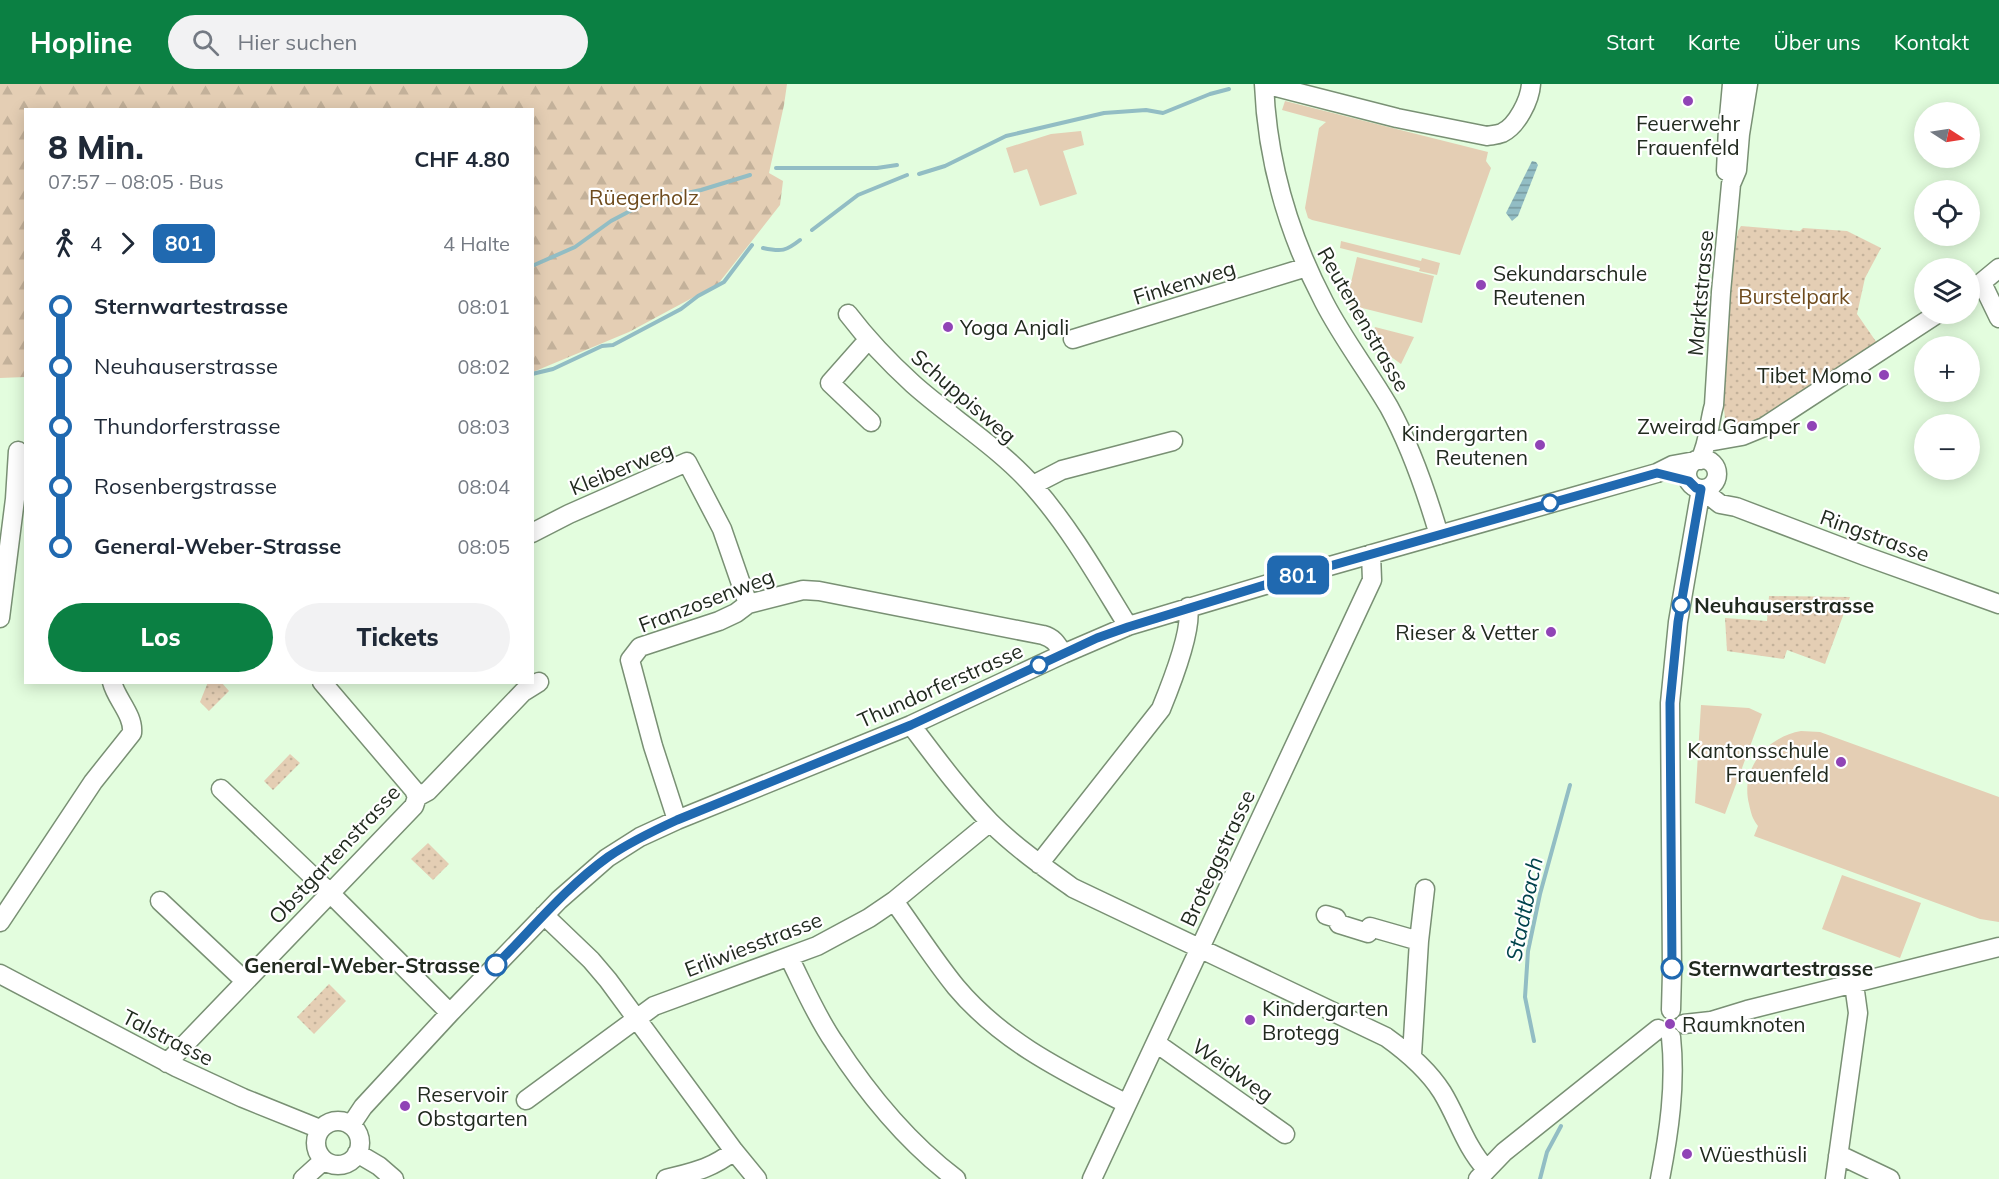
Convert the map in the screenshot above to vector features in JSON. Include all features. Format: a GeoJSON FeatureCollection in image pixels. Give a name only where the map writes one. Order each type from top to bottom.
{"type":"FeatureCollection","features":[{"type":"Feature","properties":{"kind":"street"},"geometry":{"type":"LineString","coordinates":[[1264,84],[1408,120],[1487,136],[1502,133],[1512,126],[1527,101],[1531,84]]}},
{"type":"Feature","properties":{"kind":"street","name":"Reutenenstrasse"},"geometry":{"type":"LineString","coordinates":[[1264,84],[1265,113],[1275,171],[1291,227],[1307,267],[1343,336],[1370,375],[1395,419],[1418,470],[1439,534]]}},
{"type":"Feature","properties":{"kind":"street","name":"Marktstrasse"},"geometry":{"type":"LineString","coordinates":[[1731,184],[1726,170],[1732,84]]}},
{"type":"Feature","properties":{"kind":"street","name":"Marktstrasse"},"geometry":{"type":"LineString","coordinates":[[1695,485],[1689,468],[1707,467],[1716,440],[1711,418],[1714,405],[1721,292],[1731,184],[1737,170],[1748,84]]}},
{"type":"Feature","properties":{"kind":"street","name":"Finkenweg"},"geometry":{"type":"LineString","coordinates":[[1073,339],[1307,267]]}},
{"type":"Feature","properties":{"kind":"street"},"geometry":{"type":"LineString","coordinates":[[1980,284],[1999,268]]}},
{"type":"Feature","properties":{"kind":"street"},"geometry":{"type":"LineString","coordinates":[[1980,292],[1999,318]]}},
{"type":"Feature","properties":{"kind":"street","name":"Schuppisweg"},"geometry":{"type":"LineString","coordinates":[[848,314],[868,340],[913,384],[977,435],[1033,486],[1078,545],[1128,627]]}},
{"type":"Feature","properties":{"kind":"street"},"geometry":{"type":"LineString","coordinates":[[1716,440],[1742,435],[1764,427],[1922,324]]}},
{"type":"Feature","properties":{"kind":"street"},"geometry":{"type":"LineString","coordinates":[[868,340],[830,382],[871,422]]}},
{"type":"Feature","properties":{"kind":"street"},"geometry":{"type":"LineString","coordinates":[[1033,486],[1062,470],[1173,441]]}},
{"type":"Feature","properties":{"kind":"street"},"geometry":{"type":"LineString","coordinates":[[0,453],[22,449],[0,618]]}},
{"type":"Feature","properties":{"kind":"street","name":"Kleiberweg"},"geometry":{"type":"LineString","coordinates":[[534,532],[569,513],[687,462],[722,529],[748,604]]}},
{"type":"Feature","properties":{"kind":"street","name":"Thundorferstrasse"},"geometry":{"type":"LineString","coordinates":[[351,1125],[363,1107],[544,915],[607,858],[640,837],[911,725],[1063,654],[1128,627],[1439,534],[1657,473],[1673,465],[1707,467]]}},
{"type":"Feature","properties":{"kind":"street"},"geometry":{"type":"LineString","coordinates":[[1671,1010],[1670,703],[1678,622],[1698,515],[1695,485],[1711,486],[1707,467]]}},
{"type":"Feature","properties":{"kind":"street"},"geometry":{"type":"LineString","coordinates":[[1698,515],[1728,505],[1707,467]]}},
{"type":"Feature","properties":{"kind":"street","name":"Thundorferstrasse"},"geometry":{"type":"LineString","coordinates":[[1657,473],[1695,485]]}},
{"type":"Feature","properties":{"kind":"street","name":"Ringstrasse"},"geometry":{"type":"LineString","coordinates":[[1695,485],[1728,505],[1999,604]]}},
{"type":"Feature","properties":{"kind":"street","name":"Broteggstrasse"},"geometry":{"type":"LineString","coordinates":[[1092,1179],[1372,580],[1371,554]]}},
{"type":"Feature","properties":{"kind":"street","name":"Franzosenweg"},"geometry":{"type":"LineString","coordinates":[[677,820],[653,746],[630,660],[640,647],[719,621],[748,604],[794,591],[819,591],[1051,637],[1063,654]]}},
{"type":"Feature","properties":{"kind":"street"},"geometry":{"type":"LineString","coordinates":[[1039,864],[1161,709],[1170,688],[1188,624],[1190,616],[1188,608]]}},
{"type":"Feature","properties":{"kind":"street","name":"Obstgartenstrasse"},"geometry":{"type":"LineString","coordinates":[[534,683],[539,682]]}},
{"type":"Feature","properties":{"kind":"street"},"geometry":{"type":"LineString","coordinates":[[0,922],[93,782],[132,733],[130,719],[115,694],[112,684]]}},
{"type":"Feature","properties":{"kind":"street"},"geometry":{"type":"LineString","coordinates":[[324,684],[414,790],[417,797]]}},
{"type":"Feature","properties":{"kind":"street","name":"Obstgartenstrasse"},"geometry":{"type":"LineString","coordinates":[[167,1063],[414,806],[417,797],[428,791],[519,687]]}},
{"type":"Feature","properties":{"kind":"street"},"geometry":{"type":"LineString","coordinates":[[911,725],[946,772],[990,822],[1039,864],[1073,888],[1386,1037],[1412,1055],[1442,1092],[1482,1174],[1664,1033],[1680,1033],[1684,1024],[1680,1014],[1671,1010],[1666,1011],[1659,1016],[1657,1025],[1664,1033],[1674,1069],[1667,1141],[1660,1179]]}},
{"type":"Feature","properties":{"kind":"street"},"geometry":{"type":"LineString","coordinates":[[221,789],[330,892],[450,1013]]}},
{"type":"Feature","properties":{"kind":"street","name":"Erliwiesstrasse"},"geometry":{"type":"LineString","coordinates":[[526,1100],[654,1006],[789,957],[841,935],[894,901],[990,822]]}},
{"type":"Feature","properties":{"kind":"street"},"geometry":{"type":"LineString","coordinates":[[1412,1055],[1419,941],[1425,890]]}},
{"type":"Feature","properties":{"kind":"street"},"geometry":{"type":"LineString","coordinates":[[160,901],[245,981]]}},
{"type":"Feature","properties":{"kind":"street"},"geometry":{"type":"LineString","coordinates":[[894,901],[957,988],[1001,1031],[1048,1063],[1127,1104]]}},
{"type":"Feature","properties":{"kind":"street"},"geometry":{"type":"LineString","coordinates":[[544,915],[591,960],[757,1179]]}},
{"type":"Feature","properties":{"kind":"street"},"geometry":{"type":"LineString","coordinates":[[1326,915],[1336,918],[1339,924],[1368,933],[1370,927],[1419,941]]}},
{"type":"Feature","properties":{"kind":"street"},"geometry":{"type":"LineString","coordinates":[[1684,1024],[1711,1021],[1747,1010],[1999,948]]}},
{"type":"Feature","properties":{"kind":"street"},"geometry":{"type":"LineString","coordinates":[[789,957],[832,1041],[880,1105],[930,1159],[956,1179]]}},
{"type":"Feature","properties":{"kind":"street","name":"Talstrasse"},"geometry":{"type":"LineString","coordinates":[[0,974],[167,1063],[243,1098],[320,1129]]}},
{"type":"Feature","properties":{"kind":"street"},"geometry":{"type":"LineString","coordinates":[[1835,1179],[1858,1012],[1854,984]]}},
{"type":"Feature","properties":{"kind":"street","name":"Weidweg"},"geometry":{"type":"LineString","coordinates":[[1156,1043],[1285,1134]]}},
{"type":"Feature","properties":{"kind":"street"},"geometry":{"type":"LineString","coordinates":[[339,1120],[351,1125],[359,1135],[360,1148],[351,1161],[344,1165],[330,1164],[319,1155],[315,1142],[320,1129],[332,1121],[339,1120]]}},
{"type":"Feature","properties":{"kind":"street"},"geometry":{"type":"LineString","coordinates":[[666,1179],[706,1169],[719,1163],[734,1151]]}},
{"type":"Feature","properties":{"kind":"street"},"geometry":{"type":"LineString","coordinates":[[357,1153],[380,1166],[394,1179]]}},
{"type":"Feature","properties":{"kind":"street"},"geometry":{"type":"LineString","coordinates":[[1838,1156],[1890,1179]]}},
{"type":"Feature","properties":{"kind":"street"},"geometry":{"type":"LineString","coordinates":[[303,1179],[324,1160]]}},
{"type":"Feature","properties":{"kind":"green space","name":"Rüegerholz"},"geometry":{"type":"Polygon","coordinates":[[[0,84],[787,84],[769,173],[783,181],[780,205],[718,284],[629,332],[534,372],[534,108],[24,108],[24,377],[0,378],[0,84]]]}},
{"type":"Feature","properties":{"kind":"green space"},"geometry":{"type":"Polygon","coordinates":[[[1285,101],[1488,152],[1486,161],[1491,168],[1460,255],[1308,218],[1305,208],[1319,128],[1326,122],[1282,110],[1285,101]]]}},
{"type":"Feature","properties":{"kind":"green space"},"geometry":{"type":"Polygon","coordinates":[[[1081,131],[1084,145],[1063,151],[1077,194],[1040,206],[1027,169],[1014,173],[1006,148],[1051,134],[1081,131]]]}},
{"type":"Feature","properties":{"kind":"green space","name":"Burstelpark"},"geometry":{"type":"Polygon","coordinates":[[[1741,226],[1800,231],[1803,228],[1847,231],[1881,248],[1865,278],[1857,314],[1877,343],[1763,418],[1739,426],[1725,419],[1722,387],[1728,289],[1738,231],[1741,226]]]}},
{"type":"Feature","properties":{"kind":"green space"},"geometry":{"type":"Polygon","coordinates":[[[1341,241],[1421,261],[1422,258],[1440,263],[1437,275],[1419,271],[1420,268],[1340,248],[1341,241]]]}},
{"type":"Feature","properties":{"kind":"green space"},"geometry":{"type":"Polygon","coordinates":[[[1357,257],[1434,276],[1422,323],[1346,304],[1357,257]]]}},
{"type":"Feature","properties":{"kind":"green space"},"geometry":{"type":"Polygon","coordinates":[[[1375,327],[1414,337],[1401,364],[1369,341],[1375,327]]]}},
{"type":"Feature","properties":{"kind":"green space"},"geometry":{"type":"Polygon","coordinates":[[[1769,596],[1850,597],[1825,664],[1787,650],[1784,659],[1727,651],[1725,618],[1767,621],[1769,596]]]}},
{"type":"Feature","properties":{"kind":"green space"},"geometry":{"type":"Polygon","coordinates":[[[207,684],[223,684],[229,691],[209,711],[200,702],[207,684]]]}},
{"type":"Feature","properties":{"kind":"green space"},"geometry":{"type":"Polygon","coordinates":[[[1701,705],[1749,708],[1762,714],[1725,814],[1695,803],[1701,705]]]}},
{"type":"Feature","properties":{"kind":"green space"},"geometry":{"type":"Polygon","coordinates":[[[1801,731],[1820,732],[1999,797],[1999,922],[1980,919],[1754,836],[1758,826],[1751,813],[1747,791],[1753,767],[1767,747],[1789,734],[1801,731]]]}},
{"type":"Feature","properties":{"kind":"green space"},"geometry":{"type":"Polygon","coordinates":[[[290,754],[300,763],[273,790],[264,781],[290,754]]]}},
{"type":"Feature","properties":{"kind":"green space"},"geometry":{"type":"Polygon","coordinates":[[[428,843],[449,864],[433,880],[411,859],[428,843]]]}},
{"type":"Feature","properties":{"kind":"green space"},"geometry":{"type":"Polygon","coordinates":[[[1842,875],[1921,903],[1900,958],[1822,929],[1842,875]]]}},
{"type":"Feature","properties":{"kind":"green space"},"geometry":{"type":"Polygon","coordinates":[[[329,984],[346,1001],[314,1034],[297,1017],[329,984]]]}},
{"type":"Feature","properties":{"kind":"water"},"geometry":{"type":"Polygon","coordinates":[[[1532,161],[1538,165],[1518,216],[1512,221],[1506,213],[1532,161]]]}},
{"type":"Feature","properties":{"kind":"waterway"},"geometry":{"type":"LineString","coordinates":[[919,174],[945,166],[1006,136],[1104,113],[1146,110],[1163,113],[1229,89]]}},
{"type":"Feature","properties":{"kind":"waterway"},"geometry":{"type":"LineString","coordinates":[[776,168],[877,168],[897,165]]}},
{"type":"Feature","properties":{"kind":"waterway"},"geometry":{"type":"LineString","coordinates":[[534,265],[575,247],[611,221],[649,201],[701,190],[750,175]]}},
{"type":"Feature","properties":{"kind":"waterway"},"geometry":{"type":"LineString","coordinates":[[812,230],[858,195],[907,175]]}},
{"type":"Feature","properties":{"kind":"waterway"},"geometry":{"type":"LineString","coordinates":[[763,248],[783,250],[800,240]]}},
{"type":"Feature","properties":{"kind":"waterway"},"geometry":{"type":"LineString","coordinates":[[534,374],[553,369],[602,346],[613,345],[681,309],[698,296],[724,282],[752,245]]}},
{"type":"Feature","properties":{"kind":"waterway","name":"Stadtbach"},"geometry":{"type":"LineString","coordinates":[[1534,1041],[1525,997],[1528,951],[1540,894],[1570,785]]}},
{"type":"Feature","properties":{"kind":"waterway","name":"Stadtbach"},"geometry":{"type":"LineString","coordinates":[[1540,1179],[1547,1152],[1561,1126]]}},
{"type":"Feature","properties":{"kind":"bus line","name":"801"},"geometry":{"type":"LineString","coordinates":[[496,965],[588,873],[640,837],[911,725],[1097,638],[1188,608],[1439,534],[1657,473],[1689,481],[1696,488],[1701,489],[1678,622],[1670,703],[1672,968]]}},
{"type":"Feature","properties":{"kind":"place","name":"Feuerwehr Frauenfeld"},"geometry":{"type":"Point","coordinates":[1688,101]}},
{"type":"Feature","properties":{"kind":"place","name":"Sekundarschule Reutenen"},"geometry":{"type":"Point","coordinates":[1481,285]}},
{"type":"Feature","properties":{"kind":"place","name":"Yoga Anjali"},"geometry":{"type":"Point","coordinates":[948,327]}},
{"type":"Feature","properties":{"kind":"place","name":"Tibet Momo"},"geometry":{"type":"Point","coordinates":[1884,375]}},
{"type":"Feature","properties":{"kind":"place","name":"Zweirad Gamper"},"geometry":{"type":"Point","coordinates":[1812,426]}},
{"type":"Feature","properties":{"kind":"place","name":"Kindergarten Reutenen"},"geometry":{"type":"Point","coordinates":[1540,445]}},
{"type":"Feature","properties":{"kind":"place","name":"Neuhauserstrasse"},"geometry":{"type":"Point","coordinates":[1681,605]}},
{"type":"Feature","properties":{"kind":"place","name":"Rieser & Vetter"},"geometry":{"type":"Point","coordinates":[1551,632]}},
{"type":"Feature","properties":{"kind":"place","name":"Kantonsschule Frauenfeld"},"geometry":{"type":"Point","coordinates":[1841,762]}},
{"type":"Feature","properties":{"kind":"place","name":"General-Weber-Strasse"},"geometry":{"type":"Point","coordinates":[496,965]}},
{"type":"Feature","properties":{"kind":"place","name":"Sternwartestrasse"},"geometry":{"type":"Point","coordinates":[1672,968]}},
{"type":"Feature","properties":{"kind":"place","name":"Kindergarten Brotegg"},"geometry":{"type":"Point","coordinates":[1250,1020]}},
{"type":"Feature","properties":{"kind":"place","name":"Raumknoten"},"geometry":{"type":"Point","coordinates":[1670,1024]}},
{"type":"Feature","properties":{"kind":"place","name":"Reservoir Obstgarten"},"geometry":{"type":"Point","coordinates":[405,1106]}},
{"type":"Feature","properties":{"kind":"place","name":"Wüesthüsli"},"geometry":{"type":"Point","coordinates":[1687,1154]}}]}
